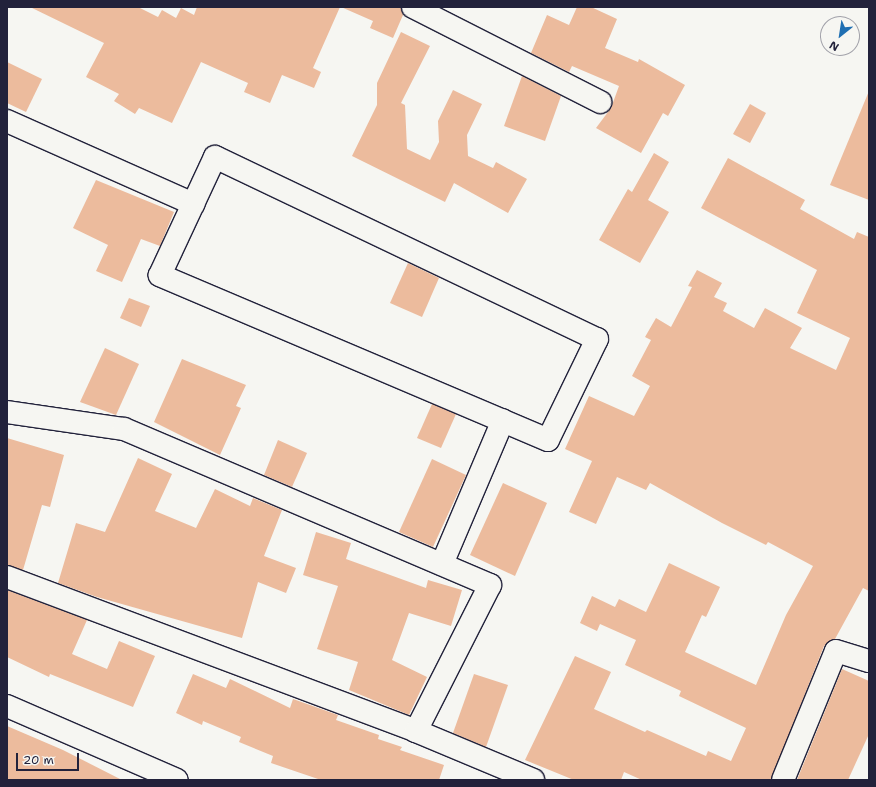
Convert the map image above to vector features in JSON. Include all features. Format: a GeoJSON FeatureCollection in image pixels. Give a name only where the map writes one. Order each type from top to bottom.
{"type":"FeatureCollection","features":[{"type":"Feature","properties":{"kind":"street"},"geometry":{"type":"LineString","coordinates":[[413,7],[600,102]]}},
{"type":"Feature","properties":{"kind":"street"},"geometry":{"type":"LineString","coordinates":[[7,121],[193,204]]}},
{"type":"Feature","properties":{"kind":"street"},"geometry":{"type":"LineString","coordinates":[[215,157],[597,339],[548,440],[503,420],[160,275],[215,157]]}},
{"type":"Feature","properties":{"kind":"street"},"geometry":{"type":"LineString","coordinates":[[7,412],[124,429],[490,585],[416,731]]}},
{"type":"Feature","properties":{"kind":"street"},"geometry":{"type":"LineString","coordinates":[[442,564],[503,420]]}},
{"type":"Feature","properties":{"kind":"street"},"geometry":{"type":"LineString","coordinates":[[7,577],[416,731],[533,780]]}},
{"type":"Feature","properties":{"kind":"street"},"geometry":{"type":"LineString","coordinates":[[783,780],[836,650],[869,661]]}},
{"type":"Feature","properties":{"kind":"street"},"geometry":{"type":"LineString","coordinates":[[7,706],[177,780]]}},
{"type":"Feature","properties":{"kind":"building"},"geometry":{"type":"Polygon","coordinates":[[[30,7],[138,7],[158,17],[162,10],[176,18],[181,8],[194,15],[197,7],[340,7],[313,68],[321,72],[314,88],[282,75],[270,103],[244,92],[248,83],[201,62],[172,123],[139,108],[135,114],[114,101],[119,94],[86,77],[104,43],[30,7]]]}},
{"type":"Feature","properties":{"kind":"building"},"geometry":{"type":"Polygon","coordinates":[[[341,7],[401,7],[403,15],[393,38],[370,28],[373,21],[341,7]]]}},
{"type":"Feature","properties":{"kind":"building"},"geometry":{"type":"Polygon","coordinates":[[[577,7],[591,7],[617,19],[605,48],[638,62],[639,59],[685,85],[668,116],[663,113],[641,153],[596,128],[611,108],[619,86],[572,66],[569,72],[531,53],[547,15],[569,25],[577,7]]]}},
{"type":"Feature","properties":{"kind":"building"},"geometry":{"type":"Polygon","coordinates":[[[401,32],[430,46],[401,103],[405,105],[407,149],[430,160],[439,142],[438,121],[453,90],[482,104],[467,135],[468,156],[493,168],[496,162],[527,179],[508,213],[454,183],[445,202],[352,156],[377,105],[377,83],[401,32]]]}},
{"type":"Feature","properties":{"kind":"building"},"geometry":{"type":"Polygon","coordinates":[[[7,62],[42,79],[26,112],[7,103],[7,62]]]}},
{"type":"Feature","properties":{"kind":"building"},"geometry":{"type":"Polygon","coordinates":[[[522,76],[561,96],[545,141],[504,126],[522,76]]]}},
{"type":"Feature","properties":{"kind":"building"},"geometry":{"type":"Polygon","coordinates":[[[869,91],[869,200],[830,185],[869,91]]]}},
{"type":"Feature","properties":{"kind":"building"},"geometry":{"type":"Polygon","coordinates":[[[750,104],[766,113],[750,143],[733,134],[750,104]]]}},
{"type":"Feature","properties":{"kind":"building"},"geometry":{"type":"Polygon","coordinates":[[[654,153],[669,162],[648,200],[669,212],[640,263],[599,240],[628,189],[632,192],[654,153]]]}},
{"type":"Feature","properties":{"kind":"building"},"geometry":{"type":"Polygon","coordinates":[[[728,158],[805,200],[800,209],[854,239],[857,232],[869,237],[869,591],[863,588],[835,639],[824,646],[771,780],[642,780],[624,772],[621,780],[574,780],[525,760],[575,656],[611,672],[594,709],[645,732],[647,730],[706,756],[708,751],[731,761],[746,728],[679,696],[681,691],[625,665],[636,640],[600,624],[597,631],[580,623],[592,596],[615,607],[619,599],[646,612],[669,563],[720,587],[706,617],[702,615],[685,652],[756,685],[786,615],[813,566],[768,542],[766,545],[722,523],[650,483],[646,490],[617,477],[596,524],[569,512],[592,461],[565,449],[589,396],[634,416],[650,386],[632,376],[651,340],[645,337],[656,318],[671,327],[692,287],[688,286],[697,270],[722,283],[714,297],[727,303],[723,311],[754,328],[765,308],[802,328],[790,348],[836,370],[850,338],[797,313],[817,270],[701,208],[728,158]]]}},
{"type":"Feature","properties":{"kind":"building"},"geometry":{"type":"Polygon","coordinates":[[[96,180],[174,212],[160,246],[141,239],[122,282],[96,271],[108,245],[73,228],[96,180]]]}},
{"type":"Feature","properties":{"kind":"building"},"geometry":{"type":"Polygon","coordinates":[[[408,263],[439,278],[422,317],[390,303],[408,263]]]}},
{"type":"Feature","properties":{"kind":"building"},"geometry":{"type":"Polygon","coordinates":[[[129,298],[150,306],[141,327],[120,318],[129,298]]]}},
{"type":"Feature","properties":{"kind":"building"},"geometry":{"type":"Polygon","coordinates":[[[105,348],[139,364],[116,415],[80,402],[105,348]]]}},
{"type":"Feature","properties":{"kind":"building"},"geometry":{"type":"Polygon","coordinates":[[[182,359],[246,385],[236,406],[241,408],[220,455],[154,422],[182,359]]]}},
{"type":"Feature","properties":{"kind":"building"},"geometry":{"type":"Polygon","coordinates":[[[432,404],[456,414],[441,448],[417,438],[432,404]]]}},
{"type":"Feature","properties":{"kind":"building"},"geometry":{"type":"Polygon","coordinates":[[[7,438],[64,455],[50,507],[42,505],[23,570],[7,565],[7,438]]]}},
{"type":"Feature","properties":{"kind":"building"},"geometry":{"type":"Polygon","coordinates":[[[278,440],[307,453],[292,487],[264,475],[278,440]]]}},
{"type":"Feature","properties":{"kind":"building"},"geometry":{"type":"Polygon","coordinates":[[[138,458],[172,474],[155,511],[196,528],[215,489],[250,506],[253,498],[282,510],[264,556],[296,568],[286,593],[258,582],[242,638],[97,597],[58,583],[76,523],[105,532],[138,458]]]}},
{"type":"Feature","properties":{"kind":"building"},"geometry":{"type":"Polygon","coordinates":[[[432,459],[466,475],[433,547],[399,532],[432,459]]]}},
{"type":"Feature","properties":{"kind":"building"},"geometry":{"type":"Polygon","coordinates":[[[503,483],[547,503],[515,576],[470,555],[503,483]]]}},
{"type":"Feature","properties":{"kind":"building"},"geometry":{"type":"Polygon","coordinates":[[[316,532],[351,543],[346,559],[426,588],[428,580],[462,590],[451,626],[409,613],[392,660],[427,677],[409,715],[349,690],[358,662],[317,649],[338,586],[303,575],[316,532]]]}},
{"type":"Feature","properties":{"kind":"building"},"geometry":{"type":"Polygon","coordinates":[[[7,590],[87,620],[72,654],[107,669],[119,641],[155,656],[133,707],[50,674],[49,677],[7,657],[7,590]]]}},
{"type":"Feature","properties":{"kind":"building"},"geometry":{"type":"Polygon","coordinates":[[[842,669],[869,681],[869,734],[848,780],[797,780],[842,669]]]}},
{"type":"Feature","properties":{"kind":"building"},"geometry":{"type":"Polygon","coordinates":[[[193,674],[226,688],[230,679],[290,708],[293,699],[338,715],[336,720],[379,735],[378,739],[402,747],[400,750],[444,765],[439,780],[321,780],[271,763],[273,756],[239,742],[241,737],[203,721],[202,725],[176,713],[193,674]]]}},
{"type":"Feature","properties":{"kind":"building"},"geometry":{"type":"Polygon","coordinates":[[[474,674],[508,685],[486,747],[453,733],[474,674]]]}},
{"type":"Feature","properties":{"kind":"building"},"geometry":{"type":"Polygon","coordinates":[[[7,726],[63,750],[122,780],[7,780],[7,726]]]}}]}
